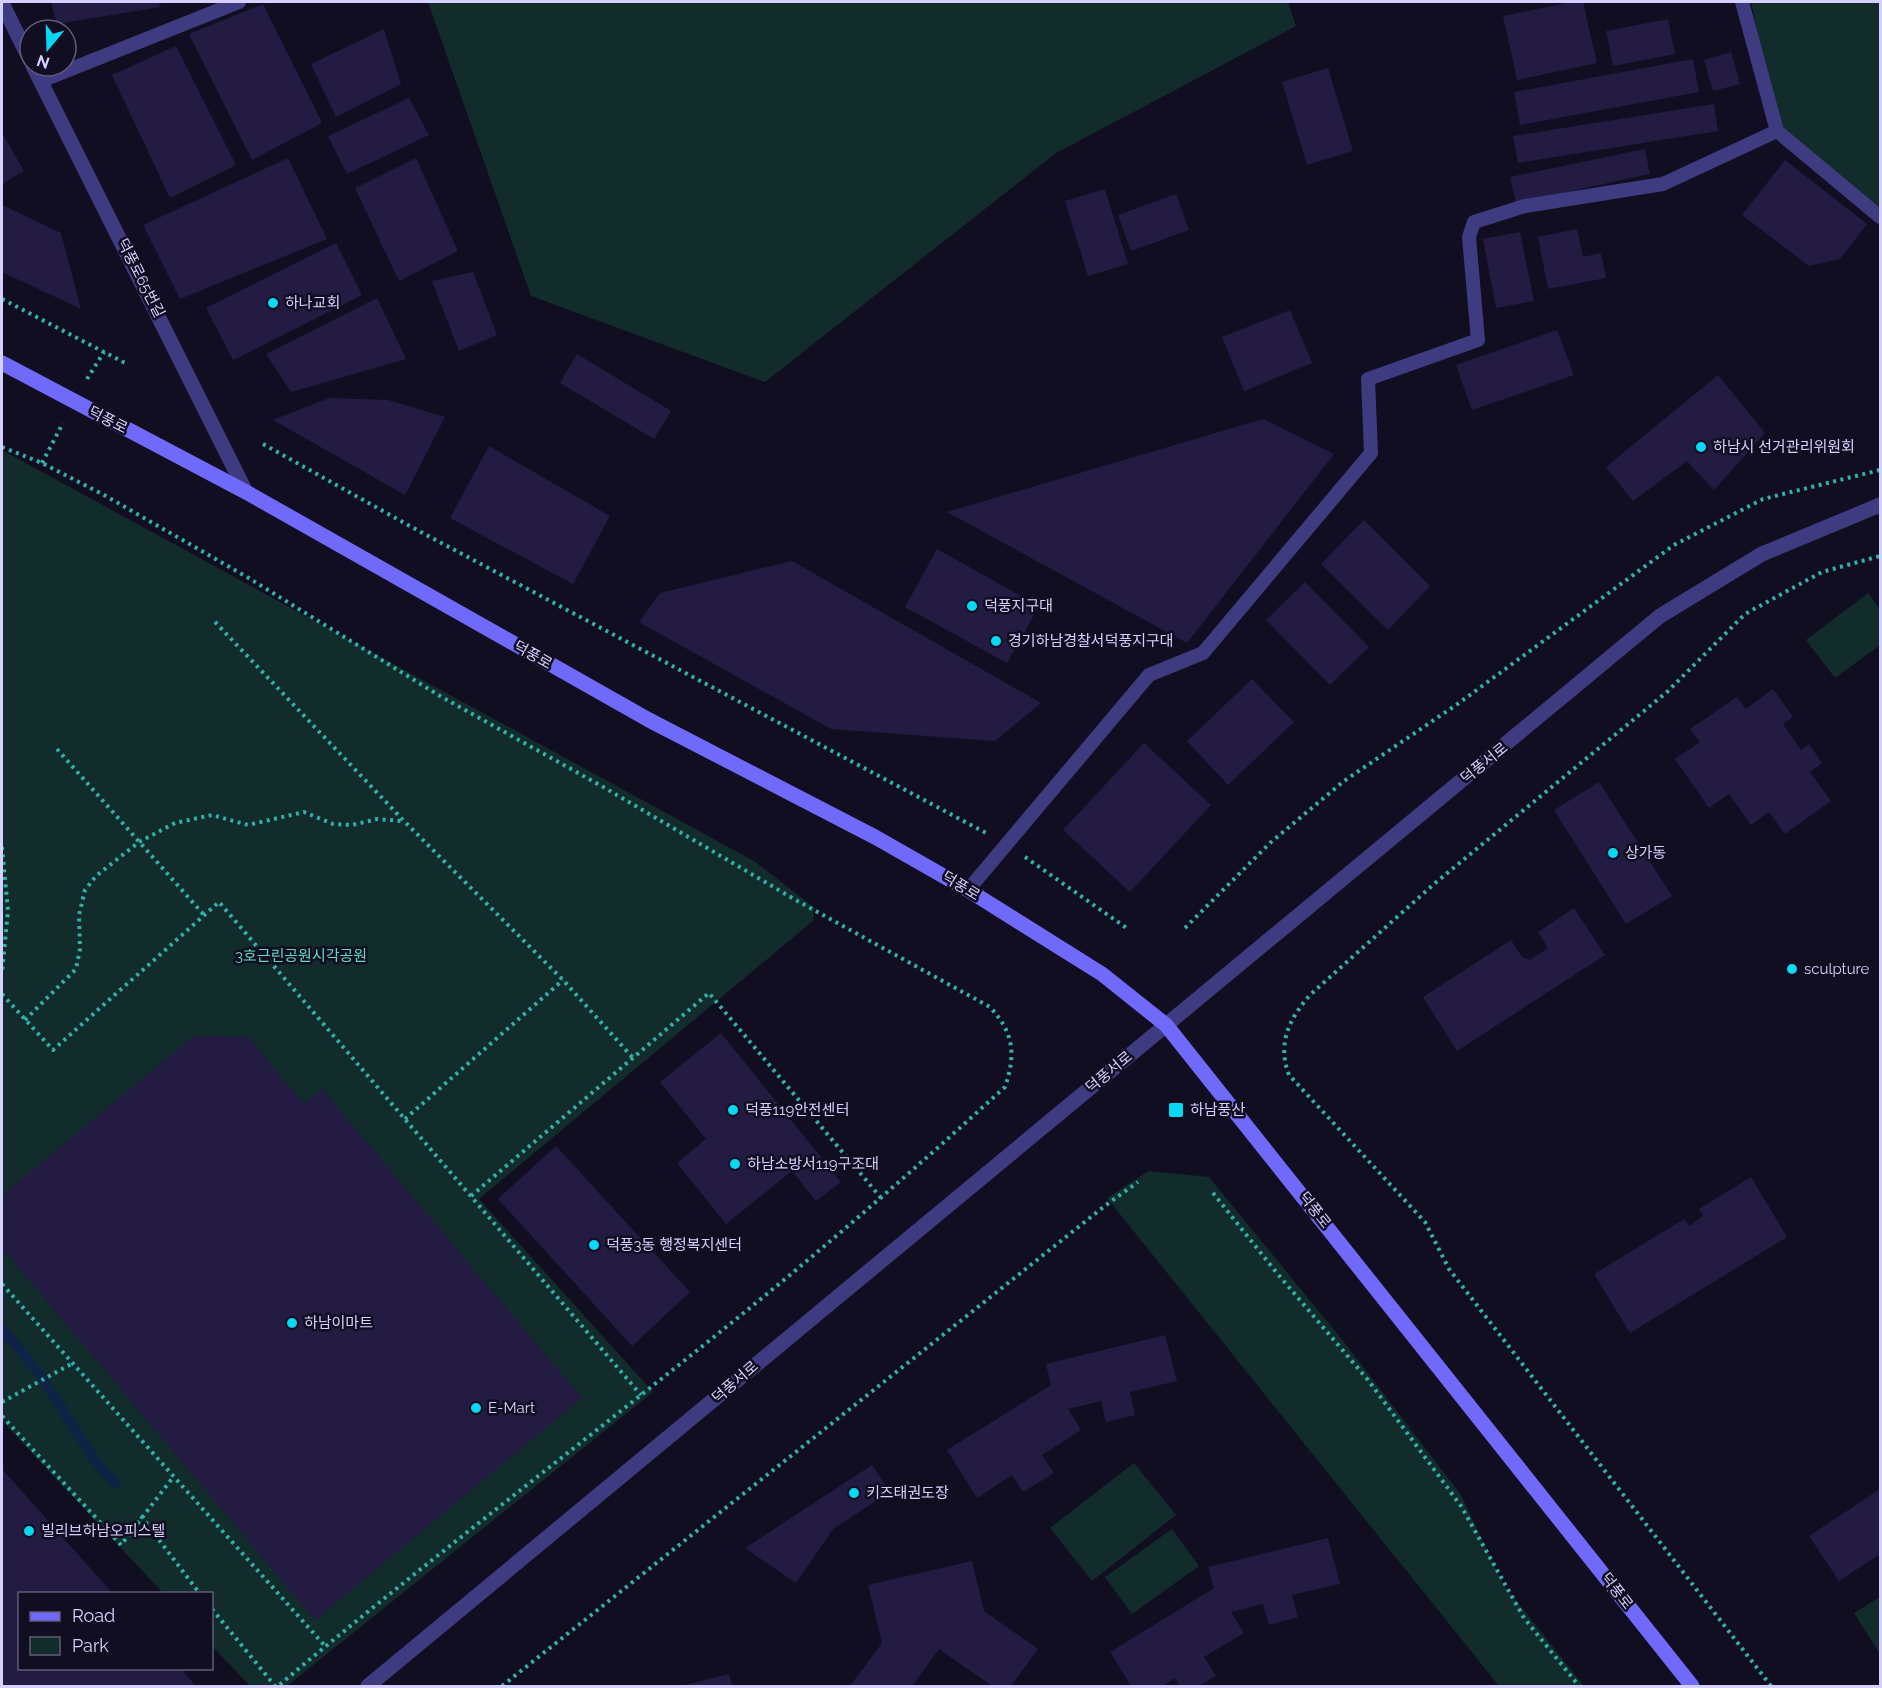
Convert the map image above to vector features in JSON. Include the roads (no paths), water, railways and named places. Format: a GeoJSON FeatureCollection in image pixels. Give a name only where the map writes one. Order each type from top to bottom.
{"type":"FeatureCollection","features":[{"type":"Feature","properties":{"kind":"main road","name":"덕풍로"},"geometry":{"type":"LineString","coordinates":[[2,363],[246,492],[649,720],[875,837],[968,890],[1102,974],[1166,1024],[1692,1686]]}},
{"type":"Feature","properties":{"kind":"street"},"geometry":{"type":"LineString","coordinates":[[2,3],[18,36]]}},
{"type":"Feature","properties":{"kind":"street","name":"덕풍로65번길"},"geometry":{"type":"LineString","coordinates":[[39,78],[246,492]]}},
{"type":"Feature","properties":{"kind":"street","name":"덕풍서로"},"geometry":{"type":"LineString","coordinates":[[368,1686],[1660,616],[1762,554],[1881,505]]}},
{"type":"Feature","properties":{"kind":"lane"},"geometry":{"type":"LineString","coordinates":[[41,81],[239,2]]}},
{"type":"Feature","properties":{"kind":"lane"},"geometry":{"type":"LineString","coordinates":[[1742,2],[1777,131],[1881,217]]}},
{"type":"Feature","properties":{"kind":"lane"},"geometry":{"type":"LineString","coordinates":[[968,890],[1149,675],[1203,653],[1371,453],[1368,379],[1478,340],[1469,237],[1474,222],[1525,206],[1663,184],[1777,131]]}},
{"type":"Feature","properties":{"kind":"waterway"},"geometry":{"type":"LineString","coordinates":[[2,1329],[39,1373],[96,1462],[116,1484]]}},
{"type":"Feature","properties":{"kind":"place","name":"하나교회"},"geometry":{"type":"Point","coordinates":[273,303]}},
{"type":"Feature","properties":{"kind":"place","name":"하남시 선거관리위원회"},"geometry":{"type":"Point","coordinates":[1701,447]}},
{"type":"Feature","properties":{"kind":"place","name":"덕풍지구대"},"geometry":{"type":"Point","coordinates":[972,606]}},
{"type":"Feature","properties":{"kind":"place","name":"경기하남경찰서덕풍지구대"},"geometry":{"type":"Point","coordinates":[996,641]}},
{"type":"Feature","properties":{"kind":"place","name":"상가동"},"geometry":{"type":"Point","coordinates":[1613,853]}},
{"type":"Feature","properties":{"kind":"place","name":"sculpture"},"geometry":{"type":"Point","coordinates":[1792,969]}},
{"type":"Feature","properties":{"kind":"place","name":"덕풍119안전센터"},"geometry":{"type":"Point","coordinates":[733,1110]}},
{"type":"Feature","properties":{"kind":"place","name":"하남풍산"},"geometry":{"type":"Point","coordinates":[1176,1110]}},
{"type":"Feature","properties":{"kind":"place","name":"하남소방서119구조대"},"geometry":{"type":"Point","coordinates":[735,1164]}},
{"type":"Feature","properties":{"kind":"place","name":"덕풍3동 행정복지센터"},"geometry":{"type":"Point","coordinates":[594,1245]}},
{"type":"Feature","properties":{"kind":"place","name":"하남이마트"},"geometry":{"type":"Point","coordinates":[292,1323]}},
{"type":"Feature","properties":{"kind":"place","name":"E-Mart"},"geometry":{"type":"Point","coordinates":[476,1408]}},
{"type":"Feature","properties":{"kind":"place","name":"키즈태권도장"},"geometry":{"type":"Point","coordinates":[854,1493]}},
{"type":"Feature","properties":{"kind":"place","name":"빌리브하남오피스텔"},"geometry":{"type":"Point","coordinates":[29,1531]}},
{"type":"Feature","properties":{"kind":"park label","name":"3호근린공원시각공원"},"geometry":{"type":"Point","coordinates":[301,956]}}]}
